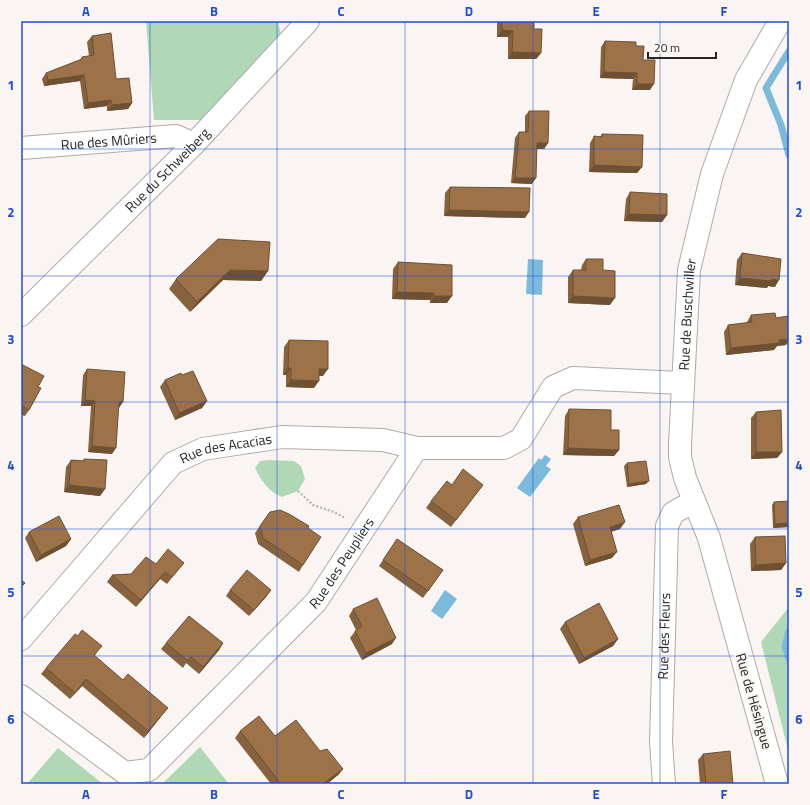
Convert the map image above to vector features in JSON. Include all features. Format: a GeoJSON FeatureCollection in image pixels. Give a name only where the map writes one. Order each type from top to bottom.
{"type":"FeatureCollection","features":[{"type":"Feature","properties":{"kind":"street","name":"Rue du Schweiberg"},"geometry":{"type":"LineString","coordinates":[[21,315],[194,144],[308,21]]}},
{"type":"Feature","properties":{"kind":"street","name":"Rue de Buschwiller"},"geometry":{"type":"LineString","coordinates":[[730,617],[709,538],[685,478],[680,457],[682,383],[689,270],[712,174],[746,80],[780,21]]}},
{"type":"Feature","properties":{"kind":"street","name":"Rue des Mûriers"},"geometry":{"type":"LineString","coordinates":[[21,148],[176,136],[194,144]]}},
{"type":"Feature","properties":{"kind":"street"},"geometry":{"type":"LineString","coordinates":[[416,448],[504,448],[521,439],[553,386],[573,378],[682,383]]}},
{"type":"Feature","properties":{"kind":"street","name":"Rue des Acacias"},"geometry":{"type":"LineString","coordinates":[[21,640],[172,463],[203,449],[282,437],[383,440],[416,448]]}},
{"type":"Feature","properties":{"kind":"street","name":"Rue des Peupliers"},"geometry":{"type":"LineString","coordinates":[[21,696],[125,773],[150,770],[316,602],[416,448]]}},
{"type":"Feature","properties":{"kind":"street","name":"Rue des Fleurs"},"geometry":{"type":"LineString","coordinates":[[664,784],[661,742],[667,526],[673,513],[694,501]]}},
{"type":"Feature","properties":{"kind":"street","name":"Rue de Hésingue"},"geometry":{"type":"LineString","coordinates":[[730,617],[777,784]]}},
{"type":"Feature","properties":{"kind":"path"},"geometry":{"type":"LineString","coordinates":[[298,491],[313,505],[366,526]]}},
{"type":"Feature","properties":{"kind":"green space"},"geometry":{"type":"Polygon","coordinates":[[[146,21],[278,21],[282,39],[211,120],[154,120],[146,21]]]}},
{"type":"Feature","properties":{"kind":"green space"},"geometry":{"type":"Polygon","coordinates":[[[260,461],[294,461],[301,466],[305,479],[298,491],[282,497],[266,486],[255,468],[260,461]]]}},
{"type":"Feature","properties":{"kind":"green space"},"geometry":{"type":"Polygon","coordinates":[[[789,607],[789,754],[761,642],[789,607]]]}},
{"type":"Feature","properties":{"kind":"green space"},"geometry":{"type":"Polygon","coordinates":[[[200,747],[229,784],[162,784],[200,747]]]}},
{"type":"Feature","properties":{"kind":"green space"},"geometry":{"type":"Polygon","coordinates":[[[58,748],[103,784],[27,784],[58,748]]]}},
{"type":"Feature","properties":{"kind":"water"},"geometry":{"type":"Polygon","coordinates":[[[528,259],[543,260],[542,295],[526,294],[528,259]]]}},
{"type":"Feature","properties":{"kind":"water"},"geometry":{"type":"Polygon","coordinates":[[[545,455],[551,459],[546,466],[551,469],[530,497],[517,488],[539,458],[541,460],[545,455]]]}},
{"type":"Feature","properties":{"kind":"water"},"geometry":{"type":"Polygon","coordinates":[[[445,590],[457,599],[442,619],[431,611],[445,590]]]}},
{"type":"Feature","properties":{"kind":"building"},"geometry":{"type":"Polygon","coordinates":[[[502,21],[534,21],[534,29],[542,29],[541,53],[512,52],[513,31],[502,30],[502,21]]]}},
{"type":"Feature","properties":{"kind":"building"},"geometry":{"type":"Polygon","coordinates":[[[111,33],[116,79],[129,78],[132,103],[112,105],[111,100],[88,103],[84,75],[48,80],[46,73],[82,59],[82,57],[94,55],[92,36],[111,33]]]}},
{"type":"Feature","properties":{"kind":"building"},"geometry":{"type":"Polygon","coordinates":[[[605,41],[636,42],[636,46],[644,46],[643,60],[655,60],[654,84],[637,84],[637,73],[604,72],[605,41]]]}},
{"type":"Feature","properties":{"kind":"building"},"geometry":{"type":"Polygon","coordinates":[[[529,111],[549,111],[548,143],[537,143],[536,178],[515,178],[519,132],[528,132],[529,111]]]}},
{"type":"Feature","properties":{"kind":"building"},"geometry":{"type":"Polygon","coordinates":[[[602,134],[643,135],[642,167],[594,165],[594,136],[602,137],[602,134]]]}},
{"type":"Feature","properties":{"kind":"building"},"geometry":{"type":"Polygon","coordinates":[[[450,187],[530,188],[529,212],[449,210],[450,187]]]}},
{"type":"Feature","properties":{"kind":"building"},"geometry":{"type":"Polygon","coordinates":[[[630,192],[667,194],[667,215],[629,214],[630,192]]]}},
{"type":"Feature","properties":{"kind":"building"},"geometry":{"type":"Polygon","coordinates":[[[218,239],[270,242],[268,271],[230,270],[197,302],[176,279],[218,239]]]}},
{"type":"Feature","properties":{"kind":"building"},"geometry":{"type":"Polygon","coordinates":[[[742,253],[781,259],[779,280],[772,279],[772,281],[740,278],[742,253]]]}},
{"type":"Feature","properties":{"kind":"building"},"geometry":{"type":"Polygon","coordinates":[[[586,259],[603,259],[603,270],[615,271],[615,298],[573,296],[573,270],[586,270],[586,259]]]}},
{"type":"Feature","properties":{"kind":"building"},"geometry":{"type":"Polygon","coordinates":[[[398,262],[452,265],[452,296],[434,296],[434,293],[397,292],[398,262]]]}},
{"type":"Feature","properties":{"kind":"building"},"geometry":{"type":"Polygon","coordinates":[[[775,313],[776,318],[788,316],[789,339],[779,340],[779,343],[731,348],[728,325],[752,322],[751,315],[775,313]]]}},
{"type":"Feature","properties":{"kind":"building"},"geometry":{"type":"Polygon","coordinates":[[[289,340],[328,341],[328,369],[319,369],[319,381],[291,380],[291,368],[288,368],[289,340]]]}},
{"type":"Feature","properties":{"kind":"building"},"geometry":{"type":"Polygon","coordinates":[[[21,364],[44,376],[38,387],[41,388],[29,410],[21,405],[21,364]]]}},
{"type":"Feature","properties":{"kind":"building"},"geometry":{"type":"Polygon","coordinates":[[[87,369],[125,372],[123,402],[119,402],[116,448],[92,446],[95,401],[85,400],[87,369]]]}},
{"type":"Feature","properties":{"kind":"building"},"geometry":{"type":"Polygon","coordinates":[[[193,371],[207,401],[179,413],[165,380],[181,373],[182,375],[193,371]]]}},
{"type":"Feature","properties":{"kind":"building"},"geometry":{"type":"Polygon","coordinates":[[[569,409],[611,410],[611,430],[619,430],[619,450],[568,448],[569,409]]]}},
{"type":"Feature","properties":{"kind":"building"},"geometry":{"type":"Polygon","coordinates":[[[781,410],[782,452],[756,452],[756,412],[781,410]]]}},
{"type":"Feature","properties":{"kind":"building"},"geometry":{"type":"Polygon","coordinates":[[[84,459],[107,460],[105,489],[69,485],[71,460],[84,461],[84,459]]]}},
{"type":"Feature","properties":{"kind":"building"},"geometry":{"type":"Polygon","coordinates":[[[646,461],[649,481],[629,484],[627,463],[646,461]]]}},
{"type":"Feature","properties":{"kind":"building"},"geometry":{"type":"Polygon","coordinates":[[[463,469],[483,485],[456,520],[431,501],[447,481],[452,485],[463,469]]]}},
{"type":"Feature","properties":{"kind":"building"},"geometry":{"type":"Polygon","coordinates":[[[789,501],[789,523],[775,524],[774,502],[789,501]]]}},
{"type":"Feature","properties":{"kind":"building"},"geometry":{"type":"Polygon","coordinates":[[[619,505],[625,522],[610,527],[617,552],[590,560],[578,517],[619,505]]]}},
{"type":"Feature","properties":{"kind":"building"},"geometry":{"type":"Polygon","coordinates":[[[280,510],[309,526],[308,528],[321,537],[303,565],[263,538],[260,526],[270,512],[280,510]]]}},
{"type":"Feature","properties":{"kind":"building"},"geometry":{"type":"Polygon","coordinates":[[[59,516],[71,539],[41,555],[29,532],[59,516]]]}},
{"type":"Feature","properties":{"kind":"building"},"geometry":{"type":"Polygon","coordinates":[[[785,536],[786,563],[756,565],[755,537],[785,536]]]}},
{"type":"Feature","properties":{"kind":"building"},"geometry":{"type":"Polygon","coordinates":[[[397,539],[443,570],[428,591],[383,560],[397,539]]]}},
{"type":"Feature","properties":{"kind":"building"},"geometry":{"type":"Polygon","coordinates":[[[168,549],[184,563],[172,577],[165,572],[141,600],[112,575],[131,574],[146,557],[156,564],[168,549]]]}},
{"type":"Feature","properties":{"kind":"building"},"geometry":{"type":"Polygon","coordinates":[[[247,570],[271,590],[254,610],[230,590],[247,570]]]}},
{"type":"Feature","properties":{"kind":"building"},"geometry":{"type":"Polygon","coordinates":[[[21,580],[25,583],[21,587],[21,580]]]}},
{"type":"Feature","properties":{"kind":"building"},"geometry":{"type":"Polygon","coordinates":[[[377,598],[396,638],[366,653],[355,631],[362,626],[353,609],[377,598]]]}},
{"type":"Feature","properties":{"kind":"building"},"geometry":{"type":"Polygon","coordinates":[[[599,603],[618,639],[584,658],[565,622],[599,603]]]}},
{"type":"Feature","properties":{"kind":"building"},"geometry":{"type":"Polygon","coordinates":[[[189,616],[223,643],[203,667],[191,657],[188,661],[166,643],[189,616]]]}},
{"type":"Feature","properties":{"kind":"building"},"geometry":{"type":"Polygon","coordinates":[[[82,630],[102,646],[94,655],[123,680],[128,674],[168,708],[148,731],[86,679],[75,693],[46,668],[75,634],[78,636],[82,630]]]}},
{"type":"Feature","properties":{"kind":"building"},"geometry":{"type":"Polygon","coordinates":[[[259,716],[275,736],[296,720],[320,751],[327,749],[343,769],[323,784],[281,784],[240,731],[259,716]]]}},
{"type":"Feature","properties":{"kind":"building"},"geometry":{"type":"Polygon","coordinates":[[[730,751],[733,784],[706,784],[703,754],[730,751]]]}},
{"type":"Feature","properties":{"kind":"waterway"},"geometry":{"type":"LineString","coordinates":[[789,51],[766,88],[781,125],[789,155]]}},
{"type":"Feature","properties":{"kind":"waterway"},"geometry":{"type":"LineString","coordinates":[[789,631],[785,647],[789,659]]}}]}
